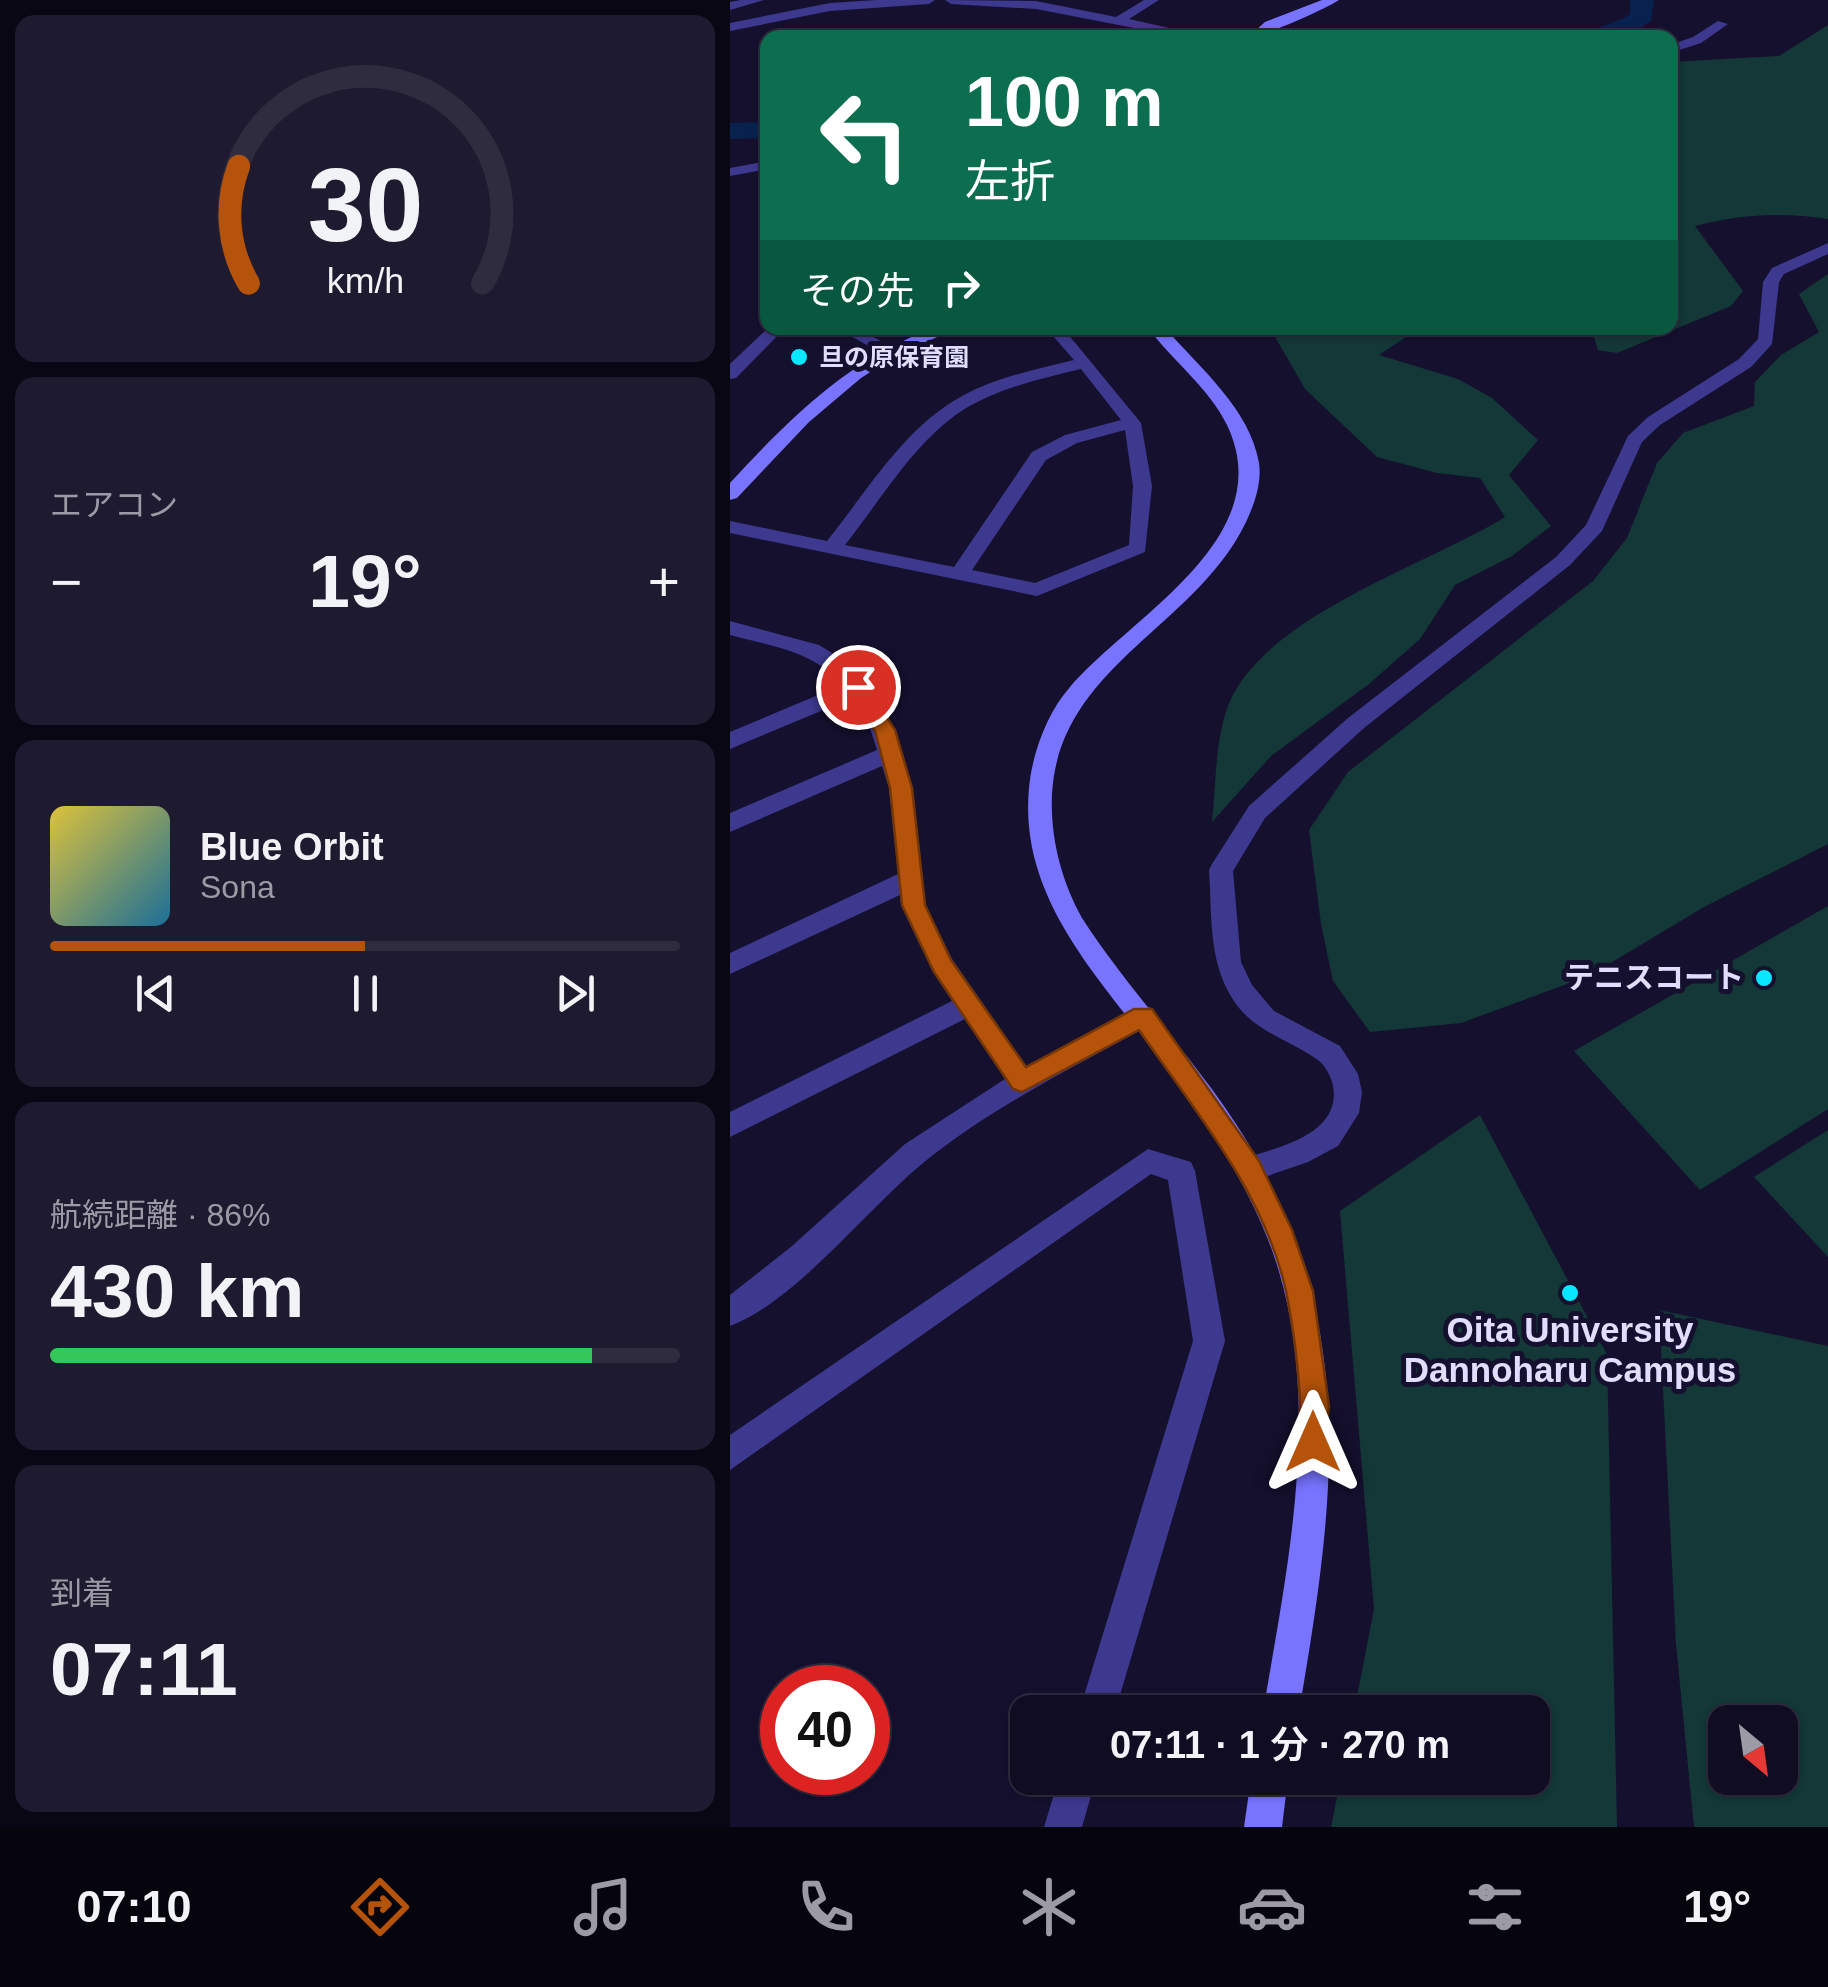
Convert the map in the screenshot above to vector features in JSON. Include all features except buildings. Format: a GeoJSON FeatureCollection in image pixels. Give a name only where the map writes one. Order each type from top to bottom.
{"type":"FeatureCollection","features":[{"type":"Feature","properties":{"kind":"street"},"geometry":{"type":"LineString","coordinates":[[736,3],[758,0]]}},
{"type":"Feature","properties":{"kind":"street"},"geometry":{"type":"LineString","coordinates":[[730,27],[830,8],[929,0]]}},
{"type":"Feature","properties":{"kind":"street"},"geometry":{"type":"LineString","coordinates":[[951,0],[1036,5],[1171,30]]}},
{"type":"Feature","properties":{"kind":"street"},"geometry":{"type":"LineString","coordinates":[[1263,30],[1334,0]]}},
{"type":"Feature","properties":{"kind":"street"},"geometry":{"type":"LineString","coordinates":[[1121,19],[1144,1]]}},
{"type":"Feature","properties":{"kind":"street"},"geometry":{"type":"LineString","coordinates":[[1678,47],[1722,24]]}},
{"type":"Feature","properties":{"kind":"street"},"geometry":{"type":"LineString","coordinates":[[730,172],[760,166]]}},
{"type":"Feature","properties":{"kind":"street"},"geometry":{"type":"LineString","coordinates":[[1250,1169],[1298,1154],[1328,1137],[1345,1113],[1348,1092],[1344,1074],[1330,1054],[1265,1019],[1242,992],[1228,962],[1221,870],[1257,812],[1356,724],[1563,561],[1595,528],[1634,440],[1654,421],[1744,363],[1766,340],[1771,282],[1778,271],[1828,248]]}},
{"type":"Feature","properties":{"kind":"street"},"geometry":{"type":"LineString","coordinates":[[730,374],[770,335]]}},
{"type":"Feature","properties":{"kind":"street"},"geometry":{"type":"LineString","coordinates":[[860,335],[890,350]]}},
{"type":"Feature","properties":{"kind":"street"},"geometry":{"type":"LineString","coordinates":[[730,494],[829,390],[890,350],[930,335]]}},
{"type":"Feature","properties":{"kind":"street"},"geometry":{"type":"LineString","coordinates":[[730,527],[1037,590],[1138,548],[1145,506],[1132,423],[1060,335]]}},
{"type":"Feature","properties":{"kind":"street"},"geometry":{"type":"LineString","coordinates":[[1162,335],[1236,427],[1250,465],[1246,502],[1212,564],[1074,696],[1044,766],[1039,834],[1066,912],[1250,1169],[1279,1230],[1299,1291],[1314,1406],[1307,1549],[1284,1695]]}},
{"type":"Feature","properties":{"kind":"street"},"geometry":{"type":"LineString","coordinates":[[832,548],[945,416],[1005,384],[1084,362]]}},
{"type":"Feature","properties":{"kind":"street"},"geometry":{"type":"LineString","coordinates":[[960,574],[1039,456],[1071,439],[1132,423]]}},
{"type":"Feature","properties":{"kind":"street"},"geometry":{"type":"LineString","coordinates":[[730,628],[812,650],[839,667],[875,711],[901,788],[913,905],[967,1006],[1022,1082]]}},
{"type":"Feature","properties":{"kind":"street"},"geometry":{"type":"LineString","coordinates":[[730,741],[858,687]]}},
{"type":"Feature","properties":{"kind":"street"},"geometry":{"type":"LineString","coordinates":[[730,824],[891,753]]}},
{"type":"Feature","properties":{"kind":"street"},"geometry":{"type":"LineString","coordinates":[[730,964],[910,878]]}},
{"type":"Feature","properties":{"kind":"street"},"geometry":{"type":"LineString","coordinates":[[730,1125],[967,1006]]}},
{"type":"Feature","properties":{"kind":"street"},"geometry":{"type":"LineString","coordinates":[[730,1312],[780,1274],[914,1153],[1022,1082],[1143,1016]]}},
{"type":"Feature","properties":{"kind":"street"},"geometry":{"type":"LineString","coordinates":[[730,1454],[1148,1160],[1182,1171],[1208,1341],[1102,1695]]}},
{"type":"Feature","properties":{"kind":"street"},"geometry":{"type":"LineString","coordinates":[[1063,1827],[1073,1795]]}},
{"type":"Feature","properties":{"kind":"street"},"geometry":{"type":"LineString","coordinates":[[1262,1827],[1267,1795]]}},
{"type":"Feature","properties":{"kind":"green space"},"geometry":{"type":"Polygon","coordinates":[[[1828,25],[1828,219],[1761,215],[1695,226],[1743,291],[1731,306],[1678,328],[1678,62],[1779,56],[1828,25]]]}},
{"type":"Feature","properties":{"kind":"green space"},"geometry":{"type":"Polygon","coordinates":[[[1828,274],[1828,844],[1704,907],[1589,976],[1461,1023],[1370,1032],[1333,981],[1309,830],[1348,772],[1593,581],[1627,538],[1657,463],[1683,433],[1754,406],[1755,382],[1781,355],[1819,332],[1799,294],[1828,274]]]}},
{"type":"Feature","properties":{"kind":"green space"},"geometry":{"type":"Polygon","coordinates":[[[1274,335],[1409,335],[1379,355],[1458,379],[1492,398],[1538,440],[1509,475],[1551,526],[1512,556],[1455,585],[1420,639],[1369,684],[1271,756],[1212,822],[1221,729],[1230,701],[1250,670],[1314,617],[1505,517],[1480,478],[1437,473],[1377,457],[1305,389],[1274,335]]]}},
{"type":"Feature","properties":{"kind":"green space"},"geometry":{"type":"Polygon","coordinates":[[[1593,335],[1661,335],[1617,353],[1598,350],[1593,335]]]}},
{"type":"Feature","properties":{"kind":"green space","name":"テニスコート"},"geometry":{"type":"Polygon","coordinates":[[[1828,906],[1828,1109],[1700,1190],[1574,1051],[1828,906]]]}},
{"type":"Feature","properties":{"kind":"green space"},"geometry":{"type":"Polygon","coordinates":[[[1480,1115],[1607,1354],[1617,1827],[1331,1827],[1338,1795],[1550,1795],[1550,1695],[1357,1695],[1374,1609],[1340,1211],[1480,1115]]]}},
{"type":"Feature","properties":{"kind":"green space"},"geometry":{"type":"Polygon","coordinates":[[[1828,1130],[1828,1257],[1754,1177],[1828,1130]]]}},
{"type":"Feature","properties":{"kind":"green space"},"geometry":{"type":"Polygon","coordinates":[[[1659,1310],[1828,1346],[1828,1827],[1694,1827],[1676,1644],[1659,1310]]]}},
{"type":"Feature","properties":{"kind":"waterway"},"geometry":{"type":"LineString","coordinates":[[1624,30],[1642,16],[1642,0]]}},
{"type":"Feature","properties":{"kind":"waterway"},"geometry":{"type":"LineString","coordinates":[[730,131],[760,130]]}},
{"type":"Feature","properties":{"kind":"place","name":"旦の原保育園"},"geometry":{"type":"Point","coordinates":[799,357]}},
{"type":"Feature","properties":{"kind":"place","name":"テニスコート"},"geometry":{"type":"Point","coordinates":[1764,978]}},
{"type":"Feature","properties":{"kind":"place","name":"Oita University Dannoharu Campus"},"geometry":{"type":"Point","coordinates":[1570,1293]}},
{"type":"Feature","properties":{"kind":"route"},"geometry":{"type":"LineString","coordinates":[[858,687],[885,730],[901,788],[913,905],[967,1006],[1022,1082],[1143,1016],[1250,1169],[1279,1230],[1299,1291],[1314,1406],[1313,1442]]}}]}
